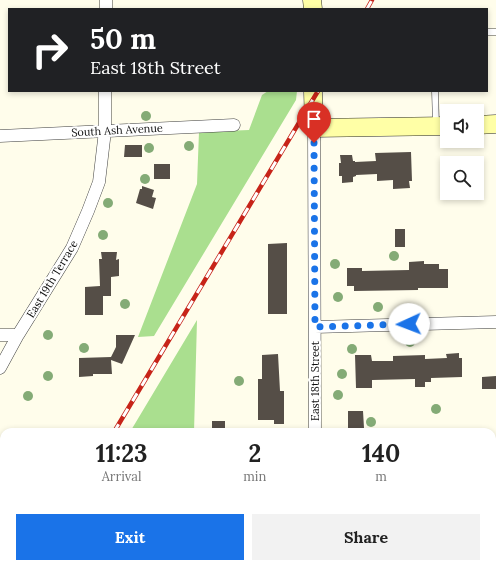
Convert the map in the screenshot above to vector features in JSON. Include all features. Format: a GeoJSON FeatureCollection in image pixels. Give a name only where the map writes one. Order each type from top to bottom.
{"type":"FeatureCollection","features":[{"type":"Feature","properties":{"kind":"street","name":"East 19th Terrace"},"geometry":{"type":"LineString","coordinates":[[0,368],[18,335],[72,248],[88,211],[99,182],[105,131],[105,92]]}},
{"type":"Feature","properties":{"kind":"street","name":"East 18th Street"},"geometry":{"type":"LineString","coordinates":[[313,92],[315,428]]}},
{"type":"Feature","properties":{"kind":"street"},"geometry":{"type":"LineString","coordinates":[[484,125],[496,124]]}},
{"type":"Feature","properties":{"kind":"street","name":"South Ash Avenue"},"geometry":{"type":"LineString","coordinates":[[0,136],[234,125]]}},
{"type":"Feature","properties":{"kind":"street"},"geometry":{"type":"LineString","coordinates":[[314,128],[440,126]]}},
{"type":"Feature","properties":{"kind":"street"},"geometry":{"type":"LineString","coordinates":[[315,327],[496,322]]}},
{"type":"Feature","properties":{"kind":"street"},"geometry":{"type":"LineString","coordinates":[[0,335],[18,335]]}},
{"type":"Feature","properties":{"kind":"lane"},"geometry":{"type":"LineString","coordinates":[[435,92],[440,116]]}},
{"type":"Feature","properties":{"kind":"green space"},"geometry":{"type":"Polygon","coordinates":[[[266,92],[297,92],[296,100],[154,336],[138,337],[197,184],[199,132],[249,130],[262,95],[266,92]]]}},
{"type":"Feature","properties":{"kind":"green space"},"geometry":{"type":"Polygon","coordinates":[[[197,320],[194,428],[132,428],[197,320]]]}},
{"type":"Feature","properties":{"kind":"building"},"geometry":{"type":"Polygon","coordinates":[[[125,145],[142,145],[142,157],[124,157],[125,145]]]}},
{"type":"Feature","properties":{"kind":"building"},"geometry":{"type":"Polygon","coordinates":[[[411,152],[412,181],[409,181],[410,188],[393,189],[393,180],[377,181],[377,174],[356,175],[353,177],[353,182],[342,183],[342,176],[339,176],[339,163],[341,163],[340,155],[352,155],[353,161],[355,162],[376,161],[375,153],[411,152]]]}},
{"type":"Feature","properties":{"kind":"building"},"geometry":{"type":"Polygon","coordinates":[[[154,164],[170,164],[170,179],[154,179],[154,164]]]}},
{"type":"Feature","properties":{"kind":"building"},"geometry":{"type":"Polygon","coordinates":[[[142,186],[154,190],[152,197],[156,198],[153,209],[136,203],[142,186]]]}},
{"type":"Feature","properties":{"kind":"building"},"geometry":{"type":"Polygon","coordinates":[[[395,229],[405,229],[405,247],[395,247],[395,229]]]}},
{"type":"Feature","properties":{"kind":"building"},"geometry":{"type":"Polygon","coordinates":[[[287,243],[287,314],[268,314],[268,244],[287,243]]]}},
{"type":"Feature","properties":{"kind":"building"},"geometry":{"type":"Polygon","coordinates":[[[101,252],[117,252],[116,260],[119,259],[119,276],[111,277],[111,296],[103,296],[103,315],[85,315],[85,287],[100,286],[99,259],[102,259],[101,252]]]}},
{"type":"Feature","properties":{"kind":"building"},"geometry":{"type":"Polygon","coordinates":[[[424,261],[424,264],[439,264],[439,269],[448,269],[448,288],[354,291],[354,286],[347,286],[347,268],[362,268],[362,271],[409,270],[409,262],[424,261]]]}},
{"type":"Feature","properties":{"kind":"building"},"geometry":{"type":"Polygon","coordinates":[[[116,335],[135,335],[122,364],[111,360],[112,374],[93,374],[93,376],[79,377],[79,358],[111,357],[116,347],[116,335]]]}},
{"type":"Feature","properties":{"kind":"building"},"geometry":{"type":"Polygon","coordinates":[[[459,353],[459,358],[462,358],[462,377],[431,378],[431,382],[425,382],[425,387],[415,387],[415,379],[372,380],[372,388],[356,388],[355,355],[371,355],[372,361],[393,361],[393,356],[425,355],[425,359],[447,358],[446,354],[459,353]]]}},
{"type":"Feature","properties":{"kind":"building"},"geometry":{"type":"Polygon","coordinates":[[[278,354],[280,391],[284,391],[284,424],[274,424],[274,420],[258,420],[258,379],[262,379],[262,355],[278,354]]]}},
{"type":"Feature","properties":{"kind":"building"},"geometry":{"type":"Polygon","coordinates":[[[496,376],[496,389],[482,389],[482,377],[496,376]]]}},
{"type":"Feature","properties":{"kind":"building"},"geometry":{"type":"Polygon","coordinates":[[[348,411],[363,411],[364,428],[348,428],[348,411]]]}},
{"type":"Feature","properties":{"kind":"building"},"geometry":{"type":"Polygon","coordinates":[[[212,421],[225,421],[225,428],[212,428],[212,421]]]}},
{"type":"Feature","properties":{"kind":"railway"},"geometry":{"type":"LineString","coordinates":[[368,8],[372,0]]}},
{"type":"Feature","properties":{"kind":"railway"},"geometry":{"type":"LineString","coordinates":[[116,428],[317,92]]}},
{"type":"Feature","properties":{"kind":"route"},"geometry":{"type":"LineString","coordinates":[[314,143],[315,327],[409,324]]}}]}
